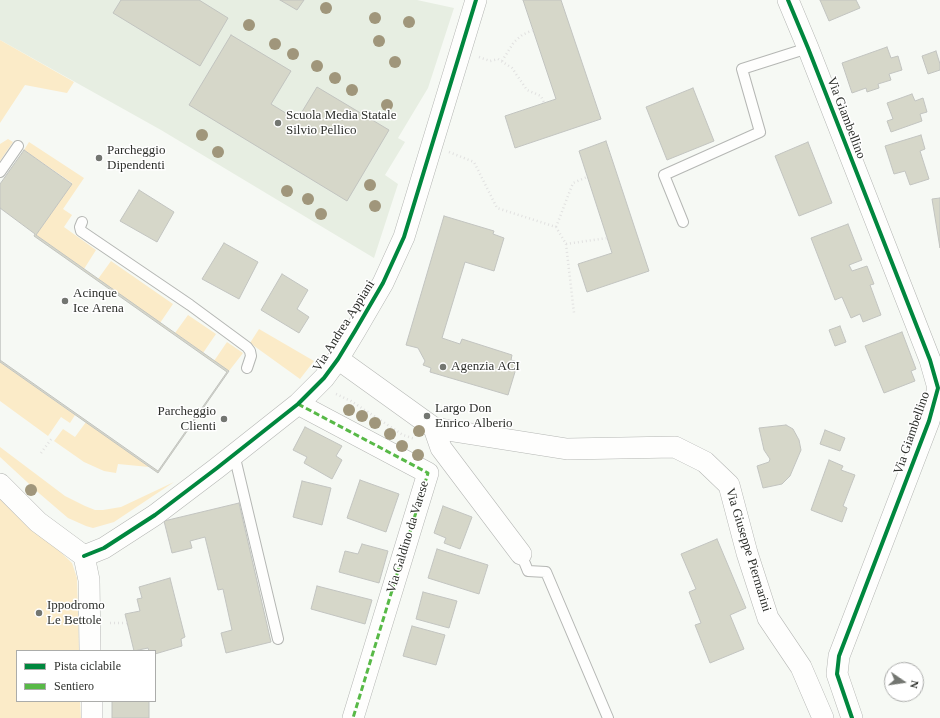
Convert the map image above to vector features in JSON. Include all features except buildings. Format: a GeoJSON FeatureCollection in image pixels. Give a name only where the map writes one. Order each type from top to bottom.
{"type":"FeatureCollection","features":[{"type":"Feature","properties":{"kind":"street","name":"Via Andrea Appiani"},"geometry":{"type":"LineString","coordinates":[[84,556],[104,548],[155,515],[234,454],[298,404],[324,378],[338,359],[371,306],[404,237],[476,0]]}},
{"type":"Feature","properties":{"kind":"street","name":"Via Giambellino"},"geometry":{"type":"LineString","coordinates":[[788,0],[930,360],[938,388],[929,422],[839,656],[837,674],[852,718]]}},
{"type":"Feature","properties":{"kind":"street","name":"Via Giuseppe Piermarini"},"geometry":{"type":"LineString","coordinates":[[338,359],[426,434],[568,449],[675,447],[705,462],[729,486],[747,553],[768,618],[801,667],[823,718]]}},
{"type":"Feature","properties":{"kind":"street","name":"Via Galdino da Varese"},"geometry":{"type":"LineString","coordinates":[[298,404],[428,473],[353,718]]}},
{"type":"Feature","properties":{"kind":"street"},"geometry":{"type":"LineString","coordinates":[[426,434],[442,448],[521,554]]}},
{"type":"Feature","properties":{"kind":"street"},"geometry":{"type":"LineString","coordinates":[[0,484],[38,522],[84,556],[89,580],[90,650]]}},
{"type":"Feature","properties":{"kind":"street"},"geometry":{"type":"LineString","coordinates":[[92,702],[92,718]]}},
{"type":"Feature","properties":{"kind":"lane"},"geometry":{"type":"LineString","coordinates":[[683,222],[664,175],[760,132],[742,69],[808,48]]}},
{"type":"Feature","properties":{"kind":"lane"},"geometry":{"type":"LineString","coordinates":[[0,172],[18,146]]}},
{"type":"Feature","properties":{"kind":"lane"},"geometry":{"type":"LineString","coordinates":[[82,222],[80,227],[81,231],[190,305],[247,347],[251,356],[247,368]]}},
{"type":"Feature","properties":{"kind":"lane"},"geometry":{"type":"LineString","coordinates":[[234,454],[278,639]]}},
{"type":"Feature","properties":{"kind":"lane"},"geometry":{"type":"LineString","coordinates":[[521,554],[528,571],[546,572],[608,718]]}},
{"type":"Feature","properties":{"kind":"path"},"geometry":{"type":"LineString","coordinates":[[502,61],[514,42],[522,35],[533,30]]}},
{"type":"Feature","properties":{"kind":"path"},"geometry":{"type":"LineString","coordinates":[[474,56],[490,61],[498,59],[502,61],[512,68],[527,90],[541,96],[544,103]]}},
{"type":"Feature","properties":{"kind":"path"},"geometry":{"type":"LineString","coordinates":[[447,151],[474,162],[497,208],[556,227],[566,244],[574,313]]}},
{"type":"Feature","properties":{"kind":"path"},"geometry":{"type":"LineString","coordinates":[[556,227],[573,183],[587,178]]}},
{"type":"Feature","properties":{"kind":"path"},"geometry":{"type":"LineString","coordinates":[[566,244],[607,238]]}},
{"type":"Feature","properties":{"kind":"path"},"geometry":{"type":"LineString","coordinates":[[330,392],[351,401],[402,435],[426,434]]}},
{"type":"Feature","properties":{"kind":"path"},"geometry":{"type":"LineString","coordinates":[[41,453],[52,438]]}},
{"type":"Feature","properties":{"kind":"path"},"geometry":{"type":"LineString","coordinates":[[110,623],[128,623]]}},
{"type":"Feature","properties":{"kind":"shaded area","name":"Scuola Media Statale Silvio Pellico"},"geometry":{"type":"Polygon","coordinates":[[[0,0],[417,0],[454,8],[428,88],[398,138],[405,142],[385,175],[398,184],[374,258],[161,130],[0,40],[0,0]]]}},
{"type":"Feature","properties":{"kind":"shaded area"},"geometry":{"type":"Polygon","coordinates":[[[0,40],[74,82],[67,93],[25,85],[0,123],[0,40]]]}},
{"type":"Feature","properties":{"kind":"shaded area"},"geometry":{"type":"Polygon","coordinates":[[[8,139],[13,142],[0,161],[0,144],[8,139]]]}},
{"type":"Feature","properties":{"kind":"shaded area"},"geometry":{"type":"Polygon","coordinates":[[[29,142],[84,178],[63,209],[72,215],[64,227],[96,250],[84,269],[36,235],[72,183],[24,150],[29,142]]]}},
{"type":"Feature","properties":{"kind":"shaded area"},"geometry":{"type":"Polygon","coordinates":[[[111,261],[173,304],[160,323],[98,279],[111,261]]]}},
{"type":"Feature","properties":{"kind":"shaded area"},"geometry":{"type":"Polygon","coordinates":[[[188,315],[216,334],[203,353],[175,333],[188,315]]]}},
{"type":"Feature","properties":{"kind":"shaded area"},"geometry":{"type":"Polygon","coordinates":[[[259,329],[314,361],[300,379],[250,343],[259,329]]]}},
{"type":"Feature","properties":{"kind":"shaded area"},"geometry":{"type":"Polygon","coordinates":[[[227,342],[243,353],[229,371],[214,361],[227,342]]]}},
{"type":"Feature","properties":{"kind":"shaded area"},"geometry":{"type":"Polygon","coordinates":[[[0,362],[75,415],[70,423],[61,417],[48,436],[0,401],[0,362]]]}},
{"type":"Feature","properties":{"kind":"shaded area"},"geometry":{"type":"Polygon","coordinates":[[[86,422],[149,467],[118,464],[116,473],[104,471],[84,462],[54,441],[63,429],[75,437],[86,422]]]}},
{"type":"Feature","properties":{"kind":"shaded area"},"geometry":{"type":"Polygon","coordinates":[[[0,447],[65,496],[95,510],[121,507],[174,482],[114,522],[93,528],[68,518],[40,494],[0,457],[0,447]]]}},
{"type":"Feature","properties":{"kind":"shaded area","name":"Ippodromo Le Bettole"},"geometry":{"type":"Polygon","coordinates":[[[0,494],[72,563],[77,578],[79,650],[16,650],[16,702],[80,702],[81,718],[0,718],[0,494]]]}},
{"type":"Feature","properties":{"kind":"marked path"},"geometry":{"type":"LineString","coordinates":[[298,404],[428,473],[353,718]]}},
{"type":"Feature","properties":{"kind":"cycle path"},"geometry":{"type":"LineString","coordinates":[[84,556],[104,548],[155,515],[217,468],[298,404],[324,378],[338,359],[383,283],[404,237],[476,0]]}},
{"type":"Feature","properties":{"kind":"cycle path"},"geometry":{"type":"LineString","coordinates":[[788,0],[930,360],[938,388],[929,421],[839,656],[837,674],[852,718]]}},
{"type":"Feature","properties":{"kind":"place","name":"Scuola Media Statale Silvio Pellico"},"geometry":{"type":"Point","coordinates":[278,123]}},
{"type":"Feature","properties":{"kind":"place","name":"Parcheggio Dipendenti"},"geometry":{"type":"Point","coordinates":[99,158]}},
{"type":"Feature","properties":{"kind":"place","name":"Acinque Ice Arena"},"geometry":{"type":"Point","coordinates":[65,301]}},
{"type":"Feature","properties":{"kind":"place","name":"Agenzia ACI"},"geometry":{"type":"Point","coordinates":[443,367]}},
{"type":"Feature","properties":{"kind":"place","name":"Largo Don Enrico Alberio"},"geometry":{"type":"Point","coordinates":[427,416]}},
{"type":"Feature","properties":{"kind":"place","name":"Parcheggio Clienti"},"geometry":{"type":"Point","coordinates":[224,419]}},
{"type":"Feature","properties":{"kind":"place","name":"Ippodromo Le Bettole"},"geometry":{"type":"Point","coordinates":[39,613]}}]}
